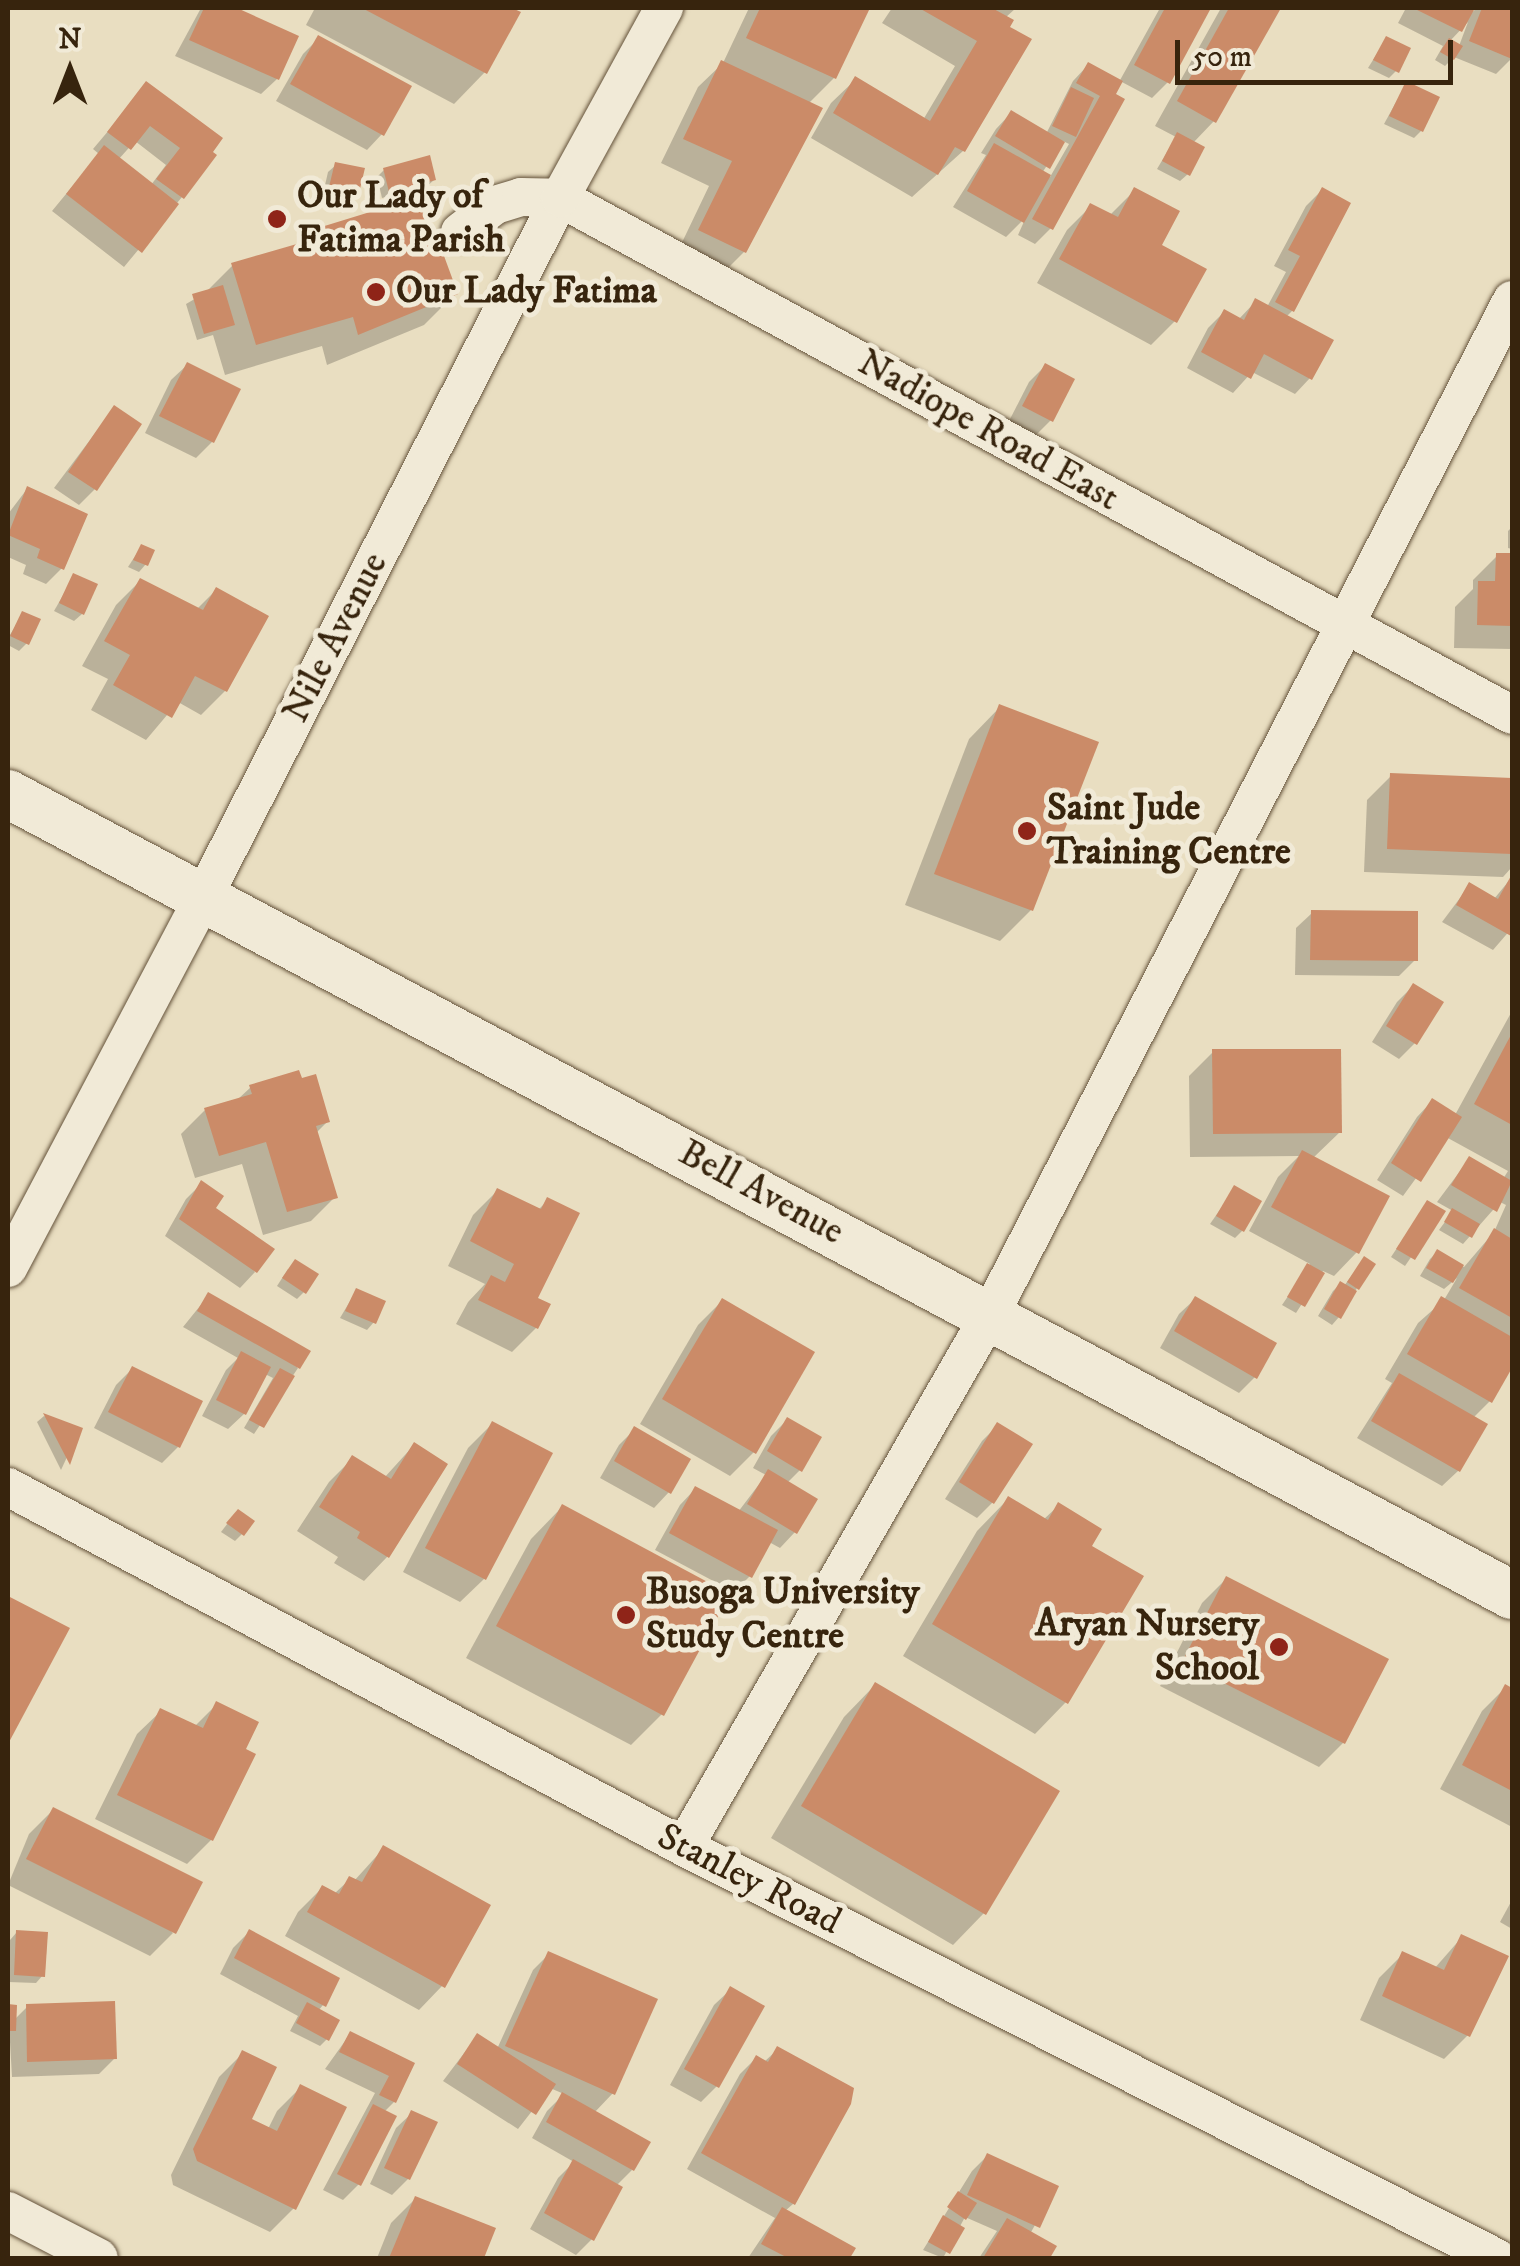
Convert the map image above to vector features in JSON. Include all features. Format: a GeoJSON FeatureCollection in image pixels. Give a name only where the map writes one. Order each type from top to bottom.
{"type":"FeatureCollection","features":[{"type":"Feature","properties":{"kind":"street","name":"Nile Avenue"},"geometry":{"type":"LineString","coordinates":[[8,1268],[202,900],[560,198],[664,8]]}},
{"type":"Feature","properties":{"kind":"street"},"geometry":{"type":"LineString","coordinates":[[460,232],[495,205],[521,197],[560,198]]}},
{"type":"Feature","properties":{"kind":"street","name":"Nadiope Road East"},"geometry":{"type":"LineString","coordinates":[[560,198],[1512,715]]}},
{"type":"Feature","properties":{"kind":"street"},"geometry":{"type":"LineString","coordinates":[[684,1847],[991,1314],[1512,300]]}},
{"type":"Feature","properties":{"kind":"street","name":"Bell Avenue"},"geometry":{"type":"LineString","coordinates":[[8,794],[1512,1594]]}},
{"type":"Feature","properties":{"kind":"street","name":"Stanley Road"},"geometry":{"type":"LineString","coordinates":[[8,1487],[684,1847],[1497,2258]]}},
{"type":"Feature","properties":{"kind":"street"},"geometry":{"type":"LineString","coordinates":[[8,2211],[99,2258]]}},
{"type":"Feature","properties":{"kind":"building"},"geometry":{"type":"Polygon","coordinates":[[[204,8],[237,8],[299,36],[279,80],[189,40],[204,8]]]}},
{"type":"Feature","properties":{"kind":"building"},"geometry":{"type":"Polygon","coordinates":[[[362,8],[512,8],[521,12],[487,74],[362,8]]]}},
{"type":"Feature","properties":{"kind":"building"},"geometry":{"type":"Polygon","coordinates":[[[760,8],[870,8],[836,79],[746,38],[760,8]]]}},
{"type":"Feature","properties":{"kind":"building"},"geometry":{"type":"Polygon","coordinates":[[[919,8],[992,8],[1014,20],[1010,27],[1032,39],[965,152],[955,147],[938,175],[833,113],[855,76],[930,121],[977,41],[919,8]]]}},
{"type":"Feature","properties":{"kind":"building"},"geometry":{"type":"Polygon","coordinates":[[[1165,8],[1211,8],[1170,84],[1134,65],[1165,8]]]}},
{"type":"Feature","properties":{"kind":"building"},"geometry":{"type":"Polygon","coordinates":[[[1229,8],[1281,8],[1216,123],[1177,101],[1229,8]]]}},
{"type":"Feature","properties":{"kind":"building"},"geometry":{"type":"Polygon","coordinates":[[[1413,8],[1475,8],[1462,32],[1413,8]]]}},
{"type":"Feature","properties":{"kind":"building"},"geometry":{"type":"Polygon","coordinates":[[[1482,8],[1512,8],[1512,59],[1469,41],[1482,8]]]}},
{"type":"Feature","properties":{"kind":"building"},"geometry":{"type":"Polygon","coordinates":[[[318,35],[412,86],[384,136],[290,84],[318,35]]]}},
{"type":"Feature","properties":{"kind":"building"},"geometry":{"type":"Polygon","coordinates":[[[1386,36],[1411,48],[1399,73],[1373,60],[1386,36]]]}},
{"type":"Feature","properties":{"kind":"building"},"geometry":{"type":"Polygon","coordinates":[[[1449,38],[1463,46],[1454,60],[1440,52],[1449,38]]]}},
{"type":"Feature","properties":{"kind":"building"},"geometry":{"type":"Polygon","coordinates":[[[721,60],[823,108],[746,253],[698,230],[732,161],[683,139],[721,60]]]}},
{"type":"Feature","properties":{"kind":"building"},"geometry":{"type":"Polygon","coordinates":[[[1088,62],[1123,81],[1116,94],[1125,99],[1053,230],[1032,219],[1100,96],[1076,83],[1088,62]]]}},
{"type":"Feature","properties":{"kind":"building"},"geometry":{"type":"Polygon","coordinates":[[[146,81],[223,138],[213,152],[217,155],[184,199],[156,179],[180,148],[150,126],[131,150],[107,132],[146,81]]]}},
{"type":"Feature","properties":{"kind":"building"},"geometry":{"type":"Polygon","coordinates":[[[1406,81],[1440,97],[1423,132],[1389,116],[1406,81]]]}},
{"type":"Feature","properties":{"kind":"building"},"geometry":{"type":"Polygon","coordinates":[[[1071,87],[1094,98],[1076,137],[1052,126],[1071,87]]]}},
{"type":"Feature","properties":{"kind":"building"},"geometry":{"type":"Polygon","coordinates":[[[1011,110],[1065,142],[1050,169],[995,136],[1011,110]]]}},
{"type":"Feature","properties":{"kind":"building"},"geometry":{"type":"Polygon","coordinates":[[[1177,132],[1205,147],[1190,176],[1162,161],[1177,132]]]}},
{"type":"Feature","properties":{"kind":"building"},"geometry":{"type":"Polygon","coordinates":[[[994,143],[1051,175],[1024,223],[967,191],[994,143]]]}},
{"type":"Feature","properties":{"kind":"building"},"geometry":{"type":"Polygon","coordinates":[[[104,145],[179,204],[142,253],[66,194],[104,145]]]}},
{"type":"Feature","properties":{"kind":"building"},"geometry":{"type":"Polygon","coordinates":[[[430,155],[436,180],[389,192],[383,168],[430,155]]]}},
{"type":"Feature","properties":{"kind":"building"},"geometry":{"type":"Polygon","coordinates":[[[335,162],[365,168],[359,193],[329,187],[335,162]]]}},
{"type":"Feature","properties":{"kind":"building"},"geometry":{"type":"Polygon","coordinates":[[[1134,187],[1180,211],[1162,245],[1207,269],[1177,323],[1059,259],[1090,203],[1118,217],[1134,187]]]}},
{"type":"Feature","properties":{"kind":"building"},"geometry":{"type":"Polygon","coordinates":[[[1322,187],[1351,203],[1294,312],[1275,302],[1300,256],[1288,250],[1322,187]]]}},
{"type":"Feature","properties":{"kind":"building"},"geometry":{"type":"Polygon","coordinates":[[[422,196],[458,294],[358,335],[353,317],[256,345],[231,263],[321,237],[318,228],[422,196]]]}},
{"type":"Feature","properties":{"kind":"building"},"geometry":{"type":"Polygon","coordinates":[[[223,285],[235,325],[204,334],[192,294],[223,285]]]}},
{"type":"Feature","properties":{"kind":"building"},"geometry":{"type":"Polygon","coordinates":[[[1255,298],[1334,340],[1312,380],[1264,354],[1251,379],[1201,352],[1224,309],[1244,320],[1255,298]]]}},
{"type":"Feature","properties":{"kind":"building"},"geometry":{"type":"Polygon","coordinates":[[[187,362],[241,389],[214,443],[159,416],[187,362]]]}},
{"type":"Feature","properties":{"kind":"building"},"geometry":{"type":"Polygon","coordinates":[[[1045,363],[1075,379],[1053,422],[1022,406],[1045,363]]]}},
{"type":"Feature","properties":{"kind":"building"},"geometry":{"type":"Polygon","coordinates":[[[114,405],[142,424],[97,491],[68,472],[114,405]]]}},
{"type":"Feature","properties":{"kind":"building"},"geometry":{"type":"Polygon","coordinates":[[[27,486],[88,514],[64,570],[37,558],[40,549],[8,535],[27,486]]]}},
{"type":"Feature","properties":{"kind":"building"},"geometry":{"type":"Polygon","coordinates":[[[141,544],[155,550],[148,566],[133,560],[141,544]]]}},
{"type":"Feature","properties":{"kind":"building"},"geometry":{"type":"Polygon","coordinates":[[[1496,553],[1512,553],[1512,626],[1477,625],[1478,581],[1495,581],[1496,553]]]}},
{"type":"Feature","properties":{"kind":"building"},"geometry":{"type":"Polygon","coordinates":[[[73,573],[98,584],[84,615],[59,603],[73,573]]]}},
{"type":"Feature","properties":{"kind":"building"},"geometry":{"type":"Polygon","coordinates":[[[140,578],[203,610],[216,587],[269,616],[227,692],[195,676],[172,718],[113,685],[130,655],[104,641],[140,578]]]}},
{"type":"Feature","properties":{"kind":"building"},"geometry":{"type":"Polygon","coordinates":[[[22,611],[41,619],[29,645],[10,636],[22,611]]]}},
{"type":"Feature","properties":{"kind":"building"},"geometry":{"type":"Polygon","coordinates":[[[999,704],[1099,742],[1033,911],[934,874],[999,704]]]}},
{"type":"Feature","properties":{"kind":"building"},"geometry":{"type":"Polygon","coordinates":[[[1390,773],[1512,778],[1512,854],[1387,849],[1390,773]]]}},
{"type":"Feature","properties":{"kind":"building"},"geometry":{"type":"Polygon","coordinates":[[[1512,874],[1511,936],[1456,905],[1469,882],[1498,899],[1512,874]]]}},
{"type":"Feature","properties":{"kind":"building"},"geometry":{"type":"Polygon","coordinates":[[[1311,910],[1418,911],[1418,961],[1310,960],[1311,910]]]}},
{"type":"Feature","properties":{"kind":"building"},"geometry":{"type":"Polygon","coordinates":[[[1413,983],[1444,1002],[1417,1045],[1386,1026],[1413,983]]]}},
{"type":"Feature","properties":{"kind":"building"},"geometry":{"type":"Polygon","coordinates":[[[1512,1033],[1512,1125],[1474,1104],[1512,1033]]]}},
{"type":"Feature","properties":{"kind":"building"},"geometry":{"type":"Polygon","coordinates":[[[1212,1049],[1341,1049],[1342,1133],[1213,1134],[1212,1049]]]}},
{"type":"Feature","properties":{"kind":"building"},"geometry":{"type":"Polygon","coordinates":[[[299,1070],[302,1078],[316,1074],[330,1122],[316,1126],[338,1198],[287,1212],[266,1142],[219,1156],[204,1108],[252,1094],[249,1085],[299,1070]]]}},
{"type":"Feature","properties":{"kind":"building"},"geometry":{"type":"Polygon","coordinates":[[[1432,1098],[1462,1117],[1421,1182],[1391,1163],[1432,1098]]]}},
{"type":"Feature","properties":{"kind":"building"},"geometry":{"type":"Polygon","coordinates":[[[1302,1150],[1390,1196],[1359,1254],[1271,1207],[1302,1150]]]}},
{"type":"Feature","properties":{"kind":"building"},"geometry":{"type":"Polygon","coordinates":[[[1469,1156],[1512,1181],[1497,1212],[1451,1185],[1469,1156]]]}},
{"type":"Feature","properties":{"kind":"building"},"geometry":{"type":"Polygon","coordinates":[[[201,1180],[224,1196],[216,1208],[275,1249],[257,1273],[179,1219],[201,1180]]]}},
{"type":"Feature","properties":{"kind":"building"},"geometry":{"type":"Polygon","coordinates":[[[1234,1185],[1262,1201],[1244,1232],[1216,1216],[1234,1185]]]}},
{"type":"Feature","properties":{"kind":"building"},"geometry":{"type":"Polygon","coordinates":[[[497,1188],[541,1209],[547,1197],[580,1213],[538,1298],[551,1304],[538,1329],[478,1300],[491,1275],[505,1282],[514,1264],[470,1241],[497,1188]]]}},
{"type":"Feature","properties":{"kind":"building"},"geometry":{"type":"Polygon","coordinates":[[[1427,1200],[1446,1211],[1415,1260],[1396,1249],[1427,1200]]]}},
{"type":"Feature","properties":{"kind":"building"},"geometry":{"type":"Polygon","coordinates":[[[1452,1208],[1480,1224],[1472,1238],[1444,1222],[1452,1208]]]}},
{"type":"Feature","properties":{"kind":"building"},"geometry":{"type":"Polygon","coordinates":[[[1494,1228],[1512,1239],[1512,1318],[1459,1288],[1494,1228]]]}},
{"type":"Feature","properties":{"kind":"building"},"geometry":{"type":"Polygon","coordinates":[[[1437,1249],[1464,1265],[1453,1283],[1426,1268],[1437,1249]]]}},
{"type":"Feature","properties":{"kind":"building"},"geometry":{"type":"Polygon","coordinates":[[[1364,1256],[1376,1264],[1359,1290],[1347,1282],[1364,1256]]]}},
{"type":"Feature","properties":{"kind":"building"},"geometry":{"type":"Polygon","coordinates":[[[295,1259],[319,1274],[306,1294],[282,1278],[295,1259]]]}},
{"type":"Feature","properties":{"kind":"building"},"geometry":{"type":"Polygon","coordinates":[[[1307,1263],[1325,1273],[1305,1307],[1287,1297],[1307,1263]]]}},
{"type":"Feature","properties":{"kind":"building"},"geometry":{"type":"Polygon","coordinates":[[[1340,1281],[1357,1291],[1341,1319],[1324,1309],[1340,1281]]]}},
{"type":"Feature","properties":{"kind":"building"},"geometry":{"type":"Polygon","coordinates":[[[356,1288],[386,1301],[376,1324],[345,1311],[356,1288]]]}},
{"type":"Feature","properties":{"kind":"building"},"geometry":{"type":"Polygon","coordinates":[[[208,1292],[311,1351],[300,1369],[197,1311],[208,1292]]]}},
{"type":"Feature","properties":{"kind":"building"},"geometry":{"type":"Polygon","coordinates":[[[1195,1296],[1277,1343],[1257,1379],[1174,1331],[1195,1296]]]}},
{"type":"Feature","properties":{"kind":"building"},"geometry":{"type":"Polygon","coordinates":[[[1441,1296],[1512,1337],[1512,1368],[1492,1403],[1407,1354],[1441,1296]]]}},
{"type":"Feature","properties":{"kind":"building"},"geometry":{"type":"Polygon","coordinates":[[[722,1298],[815,1352],[756,1454],[662,1399],[722,1298]]]}},
{"type":"Feature","properties":{"kind":"building"},"geometry":{"type":"Polygon","coordinates":[[[241,1351],[271,1367],[246,1415],[216,1400],[241,1351]]]}},
{"type":"Feature","properties":{"kind":"building"},"geometry":{"type":"Polygon","coordinates":[[[132,1366],[203,1401],[180,1448],[108,1412],[132,1366]]]}},
{"type":"Feature","properties":{"kind":"building"},"geometry":{"type":"Polygon","coordinates":[[[280,1368],[295,1376],[264,1428],[249,1420],[280,1368]]]}},
{"type":"Feature","properties":{"kind":"building"},"geometry":{"type":"Polygon","coordinates":[[[1399,1373],[1488,1424],[1460,1472],[1371,1421],[1399,1373]]]}},
{"type":"Feature","properties":{"kind":"building"},"geometry":{"type":"Polygon","coordinates":[[[43,1413],[83,1428],[70,1465],[43,1413]]]}},
{"type":"Feature","properties":{"kind":"building"},"geometry":{"type":"Polygon","coordinates":[[[787,1417],[822,1437],[802,1472],[767,1451],[787,1417]]]}},
{"type":"Feature","properties":{"kind":"building"},"geometry":{"type":"Polygon","coordinates":[[[492,1421],[553,1453],[486,1580],[425,1548],[492,1421]]]}},
{"type":"Feature","properties":{"kind":"building"},"geometry":{"type":"Polygon","coordinates":[[[997,1422],[1033,1444],[994,1504],[959,1482],[997,1422]]]}},
{"type":"Feature","properties":{"kind":"building"},"geometry":{"type":"Polygon","coordinates":[[[634,1426],[691,1459],[671,1494],[614,1461],[634,1426]]]}},
{"type":"Feature","properties":{"kind":"building"},"geometry":{"type":"Polygon","coordinates":[[[414,1442],[448,1464],[389,1558],[357,1538],[360,1532],[319,1507],[352,1455],[391,1479],[414,1442]]]}},
{"type":"Feature","properties":{"kind":"building"},"geometry":{"type":"Polygon","coordinates":[[[768,1469],[818,1499],[797,1534],[747,1504],[768,1469]]]}},
{"type":"Feature","properties":{"kind":"building"},"geometry":{"type":"Polygon","coordinates":[[[695,1486],[778,1530],[752,1578],[669,1533],[695,1486]]]}},
{"type":"Feature","properties":{"kind":"building"},"geometry":{"type":"Polygon","coordinates":[[[1008,1496],[1048,1520],[1058,1502],[1102,1529],[1092,1546],[1144,1576],[1068,1704],[932,1624],[1008,1496]]]}},
{"type":"Feature","properties":{"kind":"building"},"geometry":{"type":"Polygon","coordinates":[[[562,1504],[730,1594],[664,1716],[496,1626],[562,1504]]]}},
{"type":"Feature","properties":{"kind":"building"},"geometry":{"type":"Polygon","coordinates":[[[238,1509],[255,1521],[244,1536],[226,1523],[238,1509]]]}},
{"type":"Feature","properties":{"kind":"building"},"geometry":{"type":"Polygon","coordinates":[[[1226,1576],[1389,1659],[1345,1744],[1182,1662],[1226,1576]]]}},
{"type":"Feature","properties":{"kind":"building"},"geometry":{"type":"Polygon","coordinates":[[[8,1596],[70,1628],[8,1744],[8,1596]]]}},
{"type":"Feature","properties":{"kind":"building"},"geometry":{"type":"Polygon","coordinates":[[[875,1682],[1060,1791],[986,1915],[801,1806],[875,1682]]]}},
{"type":"Feature","properties":{"kind":"building"},"geometry":{"type":"Polygon","coordinates":[[[1505,1684],[1512,1688],[1512,1791],[1462,1765],[1505,1684]]]}},
{"type":"Feature","properties":{"kind":"building"},"geometry":{"type":"Polygon","coordinates":[[[216,1701],[259,1722],[246,1749],[256,1754],[213,1841],[117,1795],[160,1708],[203,1728],[216,1701]]]}},
{"type":"Feature","properties":{"kind":"building"},"geometry":{"type":"Polygon","coordinates":[[[53,1807],[203,1882],[176,1934],[26,1859],[53,1807]]]}},
{"type":"Feature","properties":{"kind":"building"},"geometry":{"type":"Polygon","coordinates":[[[383,1845],[491,1905],[445,1988],[307,1912],[322,1885],[339,1894],[349,1876],[362,1882],[383,1845]]]}},
{"type":"Feature","properties":{"kind":"building"},"geometry":{"type":"Polygon","coordinates":[[[249,1929],[340,1978],[326,2007],[234,1958],[249,1929]]]}},
{"type":"Feature","properties":{"kind":"building"},"geometry":{"type":"Polygon","coordinates":[[[16,1930],[48,1932],[45,1977],[14,1975],[16,1930]]]}},
{"type":"Feature","properties":{"kind":"building"},"geometry":{"type":"Polygon","coordinates":[[[1461,1934],[1509,1956],[1470,2037],[1382,1996],[1402,1951],[1444,1970],[1461,1934]]]}},
{"type":"Feature","properties":{"kind":"building"},"geometry":{"type":"Polygon","coordinates":[[[548,1951],[658,1999],[615,2095],[505,2046],[548,1951]]]}},
{"type":"Feature","properties":{"kind":"building"},"geometry":{"type":"Polygon","coordinates":[[[730,1986],[765,2006],[719,2088],[684,2069],[730,1986]]]}},
{"type":"Feature","properties":{"kind":"building"},"geometry":{"type":"Polygon","coordinates":[[[115,2001],[117,2059],[27,2062],[26,2004],[115,2001]]]}},
{"type":"Feature","properties":{"kind":"building"},"geometry":{"type":"Polygon","coordinates":[[[307,2002],[340,2020],[329,2041],[296,2023],[307,2002]]]}},
{"type":"Feature","properties":{"kind":"building"},"geometry":{"type":"Polygon","coordinates":[[[8,2004],[17,2005],[16,2031],[8,2031],[8,2004]]]}},
{"type":"Feature","properties":{"kind":"building"},"geometry":{"type":"Polygon","coordinates":[[[350,2031],[415,2063],[396,2103],[379,2095],[389,2076],[339,2052],[350,2031]]]}},
{"type":"Feature","properties":{"kind":"building"},"geometry":{"type":"Polygon","coordinates":[[[477,2033],[556,2084],[536,2115],[457,2064],[477,2033]]]}},
{"type":"Feature","properties":{"kind":"building"},"geometry":{"type":"Polygon","coordinates":[[[777,2046],[854,2088],[851,2104],[795,2205],[701,2153],[756,2055],[768,2062],[777,2046]]]}},
{"type":"Feature","properties":{"kind":"building"},"geometry":{"type":"Polygon","coordinates":[[[242,2050],[277,2067],[252,2119],[277,2131],[300,2084],[347,2107],[296,2210],[197,2161],[193,2149],[242,2050]]]}},
{"type":"Feature","properties":{"kind":"building"},"geometry":{"type":"Polygon","coordinates":[[[562,2092],[651,2142],[634,2171],[546,2122],[562,2092]]]}},
{"type":"Feature","properties":{"kind":"building"},"geometry":{"type":"Polygon","coordinates":[[[373,2104],[397,2116],[361,2186],[337,2174],[373,2104]]]}},
{"type":"Feature","properties":{"kind":"building"},"geometry":{"type":"Polygon","coordinates":[[[411,2110],[438,2122],[410,2180],[384,2168],[411,2110]]]}},
{"type":"Feature","properties":{"kind":"building"},"geometry":{"type":"Polygon","coordinates":[[[987,2153],[1059,2186],[1040,2228],[967,2195],[987,2153]]]}},
{"type":"Feature","properties":{"kind":"building"},"geometry":{"type":"Polygon","coordinates":[[[573,2159],[623,2187],[594,2241],[544,2213],[573,2159]]]}},
{"type":"Feature","properties":{"kind":"building"},"geometry":{"type":"Polygon","coordinates":[[[958,2191],[977,2203],[966,2220],[947,2207],[958,2191]]]}},
{"type":"Feature","properties":{"kind":"building"},"geometry":{"type":"Polygon","coordinates":[[[415,2196],[496,2228],[484,2258],[389,2258],[415,2196]]]}},
{"type":"Feature","properties":{"kind":"building"},"geometry":{"type":"Polygon","coordinates":[[[782,2207],[856,2248],[850,2258],[788,2258],[761,2244],[782,2207]]]}},
{"type":"Feature","properties":{"kind":"building"},"geometry":{"type":"Polygon","coordinates":[[[943,2215],[965,2228],[950,2254],[928,2242],[943,2215]]]}},
{"type":"Feature","properties":{"kind":"building"},"geometry":{"type":"Polygon","coordinates":[[[1007,2218],[1057,2246],[1050,2258],[983,2258],[1007,2218]]]}},
{"type":"Feature","properties":{"kind":"place","name":"Our Lady of Fatima Parish"},"geometry":{"type":"Point","coordinates":[277,219]}},
{"type":"Feature","properties":{"kind":"place","name":"Our Lady Fatima"},"geometry":{"type":"Point","coordinates":[376,292]}},
{"type":"Feature","properties":{"kind":"place","name":"Saint Jude Training Centre"},"geometry":{"type":"Point","coordinates":[1027,831]}},
{"type":"Feature","properties":{"kind":"place","name":"Busoga University Study Centre"},"geometry":{"type":"Point","coordinates":[626,1615]}},
{"type":"Feature","properties":{"kind":"place","name":"Aryan Nursery School"},"geometry":{"type":"Point","coordinates":[1279,1647]}}]}
